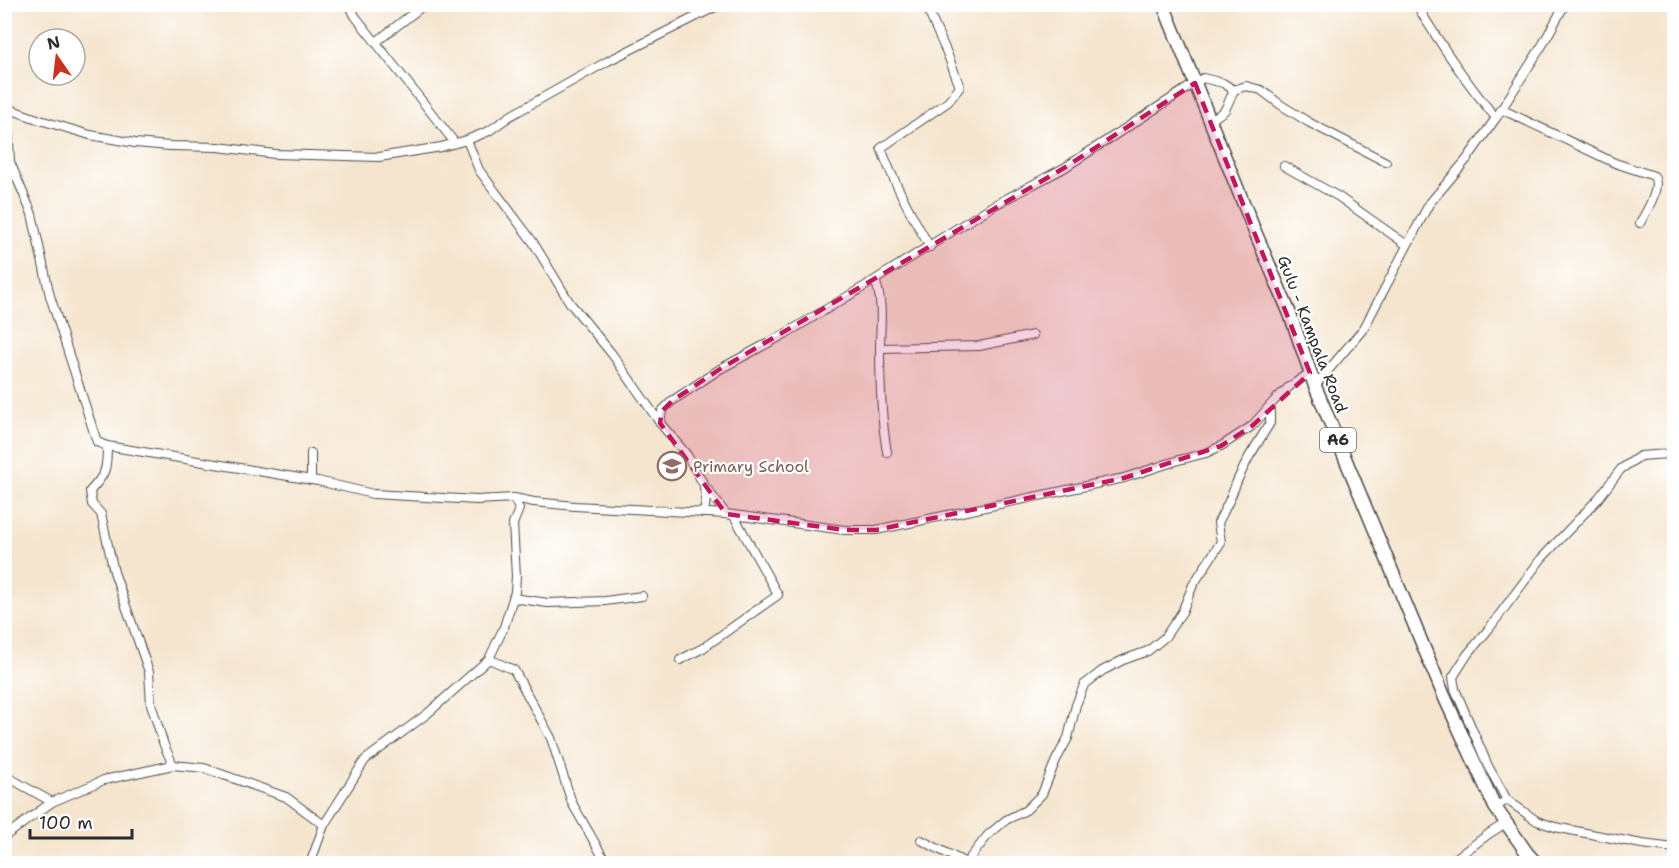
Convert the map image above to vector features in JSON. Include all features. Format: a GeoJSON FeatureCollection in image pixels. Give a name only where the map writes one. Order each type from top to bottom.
{"type":"FeatureCollection","features":[{"type":"Feature","properties":{"kind":"main road","name":"Gulu - Kampala Road"},"geometry":{"type":"LineString","coordinates":[[1163,4],[1290,314],[1315,386],[1444,696],[1495,807],[1537,864]]}},
{"type":"Feature","properties":{"kind":"street"},"geometry":{"type":"LineString","coordinates":[[349,4],[355,16],[455,143]]}},
{"type":"Feature","properties":{"kind":"street"},"geometry":{"type":"LineString","coordinates":[[376,42],[425,4]]}},
{"type":"Feature","properties":{"kind":"street"},"geometry":{"type":"LineString","coordinates":[[721,4],[608,61],[510,116],[489,131],[455,143],[379,157],[275,154],[218,147],[135,143],[90,135],[6,108],[10,162],[32,214],[50,296],[97,442],[107,446],[311,480],[374,494],[477,500],[514,498],[534,502],[730,515],[845,531],[876,530],[1124,478],[1206,453],[1252,426],[1290,386],[1310,373]]}},
{"type":"Feature","properties":{"kind":"street"},"geometry":{"type":"LineString","coordinates":[[924,4],[960,87],[948,102],[881,148],[914,220],[930,247]]}},
{"type":"Feature","properties":{"kind":"street"},"geometry":{"type":"LineString","coordinates":[[1416,4],[1433,34],[1455,62],[1469,86],[1496,118]]}},
{"type":"Feature","properties":{"kind":"street"},"geometry":{"type":"LineString","coordinates":[[1315,386],[1364,328],[1429,204],[1467,159],[1496,118],[1543,44],[1565,4]]}},
{"type":"Feature","properties":{"kind":"street"},"geometry":{"type":"LineString","coordinates":[[660,423],[662,411],[672,401],[720,369],[785,334],[876,280],[991,207],[1064,168],[1203,78],[1223,83],[1234,90]]}},
{"type":"Feature","properties":{"kind":"street"},"geometry":{"type":"LineString","coordinates":[[1210,121],[1225,110],[1234,90],[1246,86],[1261,90],[1310,123],[1386,162]]}},
{"type":"Feature","properties":{"kind":"street"},"geometry":{"type":"LineString","coordinates":[[1501,109],[1615,163],[1654,176],[1657,183],[1651,203],[1640,222]]}},
{"type":"Feature","properties":{"kind":"street"},"geometry":{"type":"LineString","coordinates":[[467,140],[479,170],[533,242],[570,303],[612,354],[660,423],[687,455],[704,485],[730,515],[778,595],[703,648],[680,660]]}},
{"type":"Feature","properties":{"kind":"street"},"geometry":{"type":"LineString","coordinates":[[1284,166],[1338,197],[1407,245]]}},
{"type":"Feature","properties":{"kind":"street"},"geometry":{"type":"LineString","coordinates":[[876,280],[881,316],[882,420],[887,452]]}},
{"type":"Feature","properties":{"kind":"street"},"geometry":{"type":"LineString","coordinates":[[880,348],[979,346],[1033,336]]}},
{"type":"Feature","properties":{"kind":"street"},"geometry":{"type":"LineString","coordinates":[[921,840],[966,863],[988,835],[1006,820],[1026,810],[1042,794],[1068,738],[1076,705],[1084,685],[1101,671],[1148,651],[1165,637],[1182,612],[1193,585],[1221,542],[1218,523],[1249,457],[1270,423],[1270,406]]}},
{"type":"Feature","properties":{"kind":"street"},"geometry":{"type":"LineString","coordinates":[[107,446],[107,466],[101,479],[90,491],[92,504],[101,514],[114,572],[149,672],[152,704],[164,745],[173,765]]}},
{"type":"Feature","properties":{"kind":"street"},"geometry":{"type":"LineString","coordinates":[[1674,451],[1668,454],[1640,456],[1621,469],[1597,500],[1541,559],[1467,655],[1453,677],[1455,689],[1476,739],[1507,800],[1537,821],[1555,828],[1674,848]]}},
{"type":"Feature","properties":{"kind":"street"},"geometry":{"type":"LineString","coordinates":[[311,453],[311,480]]}},
{"type":"Feature","properties":{"kind":"street"},"geometry":{"type":"LineString","coordinates":[[704,485],[706,499],[704,513]]}},
{"type":"Feature","properties":{"kind":"street"},"geometry":{"type":"LineString","coordinates":[[514,498],[519,509]]}},
{"type":"Feature","properties":{"kind":"street"},"geometry":{"type":"LineString","coordinates":[[310,864],[324,825],[365,760],[427,714],[489,659],[504,627],[513,598],[516,576],[513,524],[519,509],[534,502]]}},
{"type":"Feature","properties":{"kind":"street"},"geometry":{"type":"LineString","coordinates":[[513,598],[548,603],[605,601],[642,596]]}},
{"type":"Feature","properties":{"kind":"street"},"geometry":{"type":"LineString","coordinates":[[489,659],[514,670],[551,738],[572,803],[607,864]]}},
{"type":"Feature","properties":{"kind":"street"},"geometry":{"type":"LineString","coordinates":[[4,837],[52,802],[104,780],[173,765],[204,768],[286,797],[324,825]]}},
{"type":"Feature","properties":{"kind":"street"},"geometry":{"type":"LineString","coordinates":[[4,775],[52,802]]}},
{"type":"Feature","properties":{"kind":"street"},"geometry":{"type":"LineString","coordinates":[[1495,807],[1507,800]]}},
{"type":"Feature","properties":{"kind":"street"},"geometry":{"type":"LineString","coordinates":[[1448,864],[1490,832],[1506,823]]}},
{"type":"Feature","properties":{"kind":"highlighted area"},"geometry":{"type":"Polygon","coordinates":[[[1195,83],[1310,373],[1252,426],[1221,446],[1124,478],[876,530],[845,530],[726,514],[660,423],[662,411],[672,401],[720,369],[1064,168],[1195,83]]]}},
{"type":"Feature","properties":{"kind":"place","name":"Primary School"},"geometry":{"type":"Point","coordinates":[672,466]}}]}
